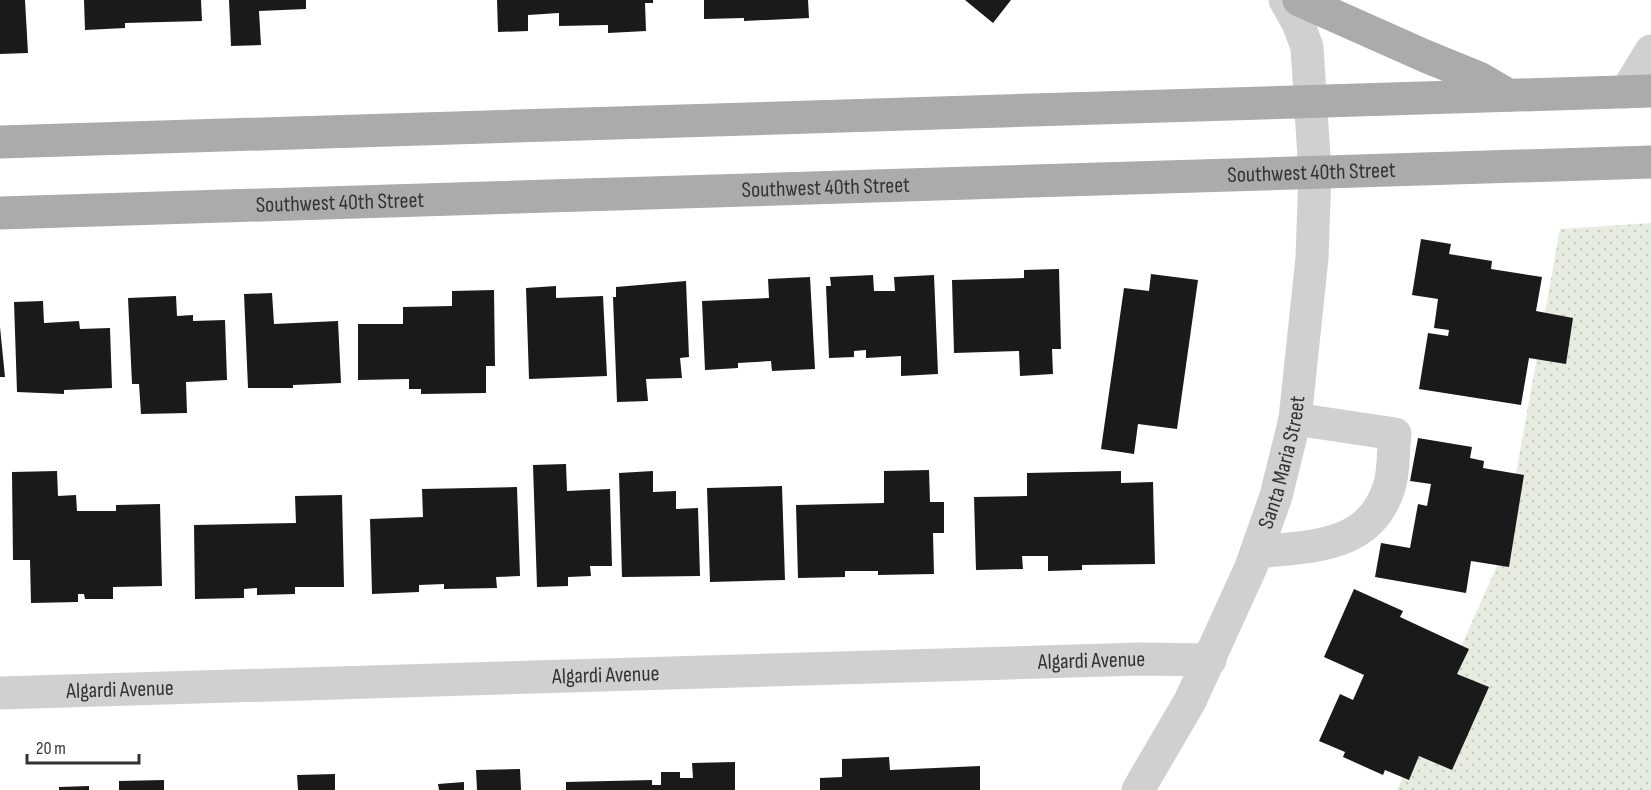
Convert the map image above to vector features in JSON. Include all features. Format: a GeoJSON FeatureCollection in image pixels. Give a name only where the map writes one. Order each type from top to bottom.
{"type":"FeatureCollection","features":[{"type":"Feature","properties":{"kind":"main road"},"geometry":{"type":"LineString","coordinates":[[1299,0],[1479,78],[1510,96]]}},
{"type":"Feature","properties":{"kind":"main road"},"geometry":{"type":"LineString","coordinates":[[0,142],[1639,92]]}},
{"type":"Feature","properties":{"kind":"main road","name":"Southwest 40th Street"},"geometry":{"type":"LineString","coordinates":[[0,213],[1651,162]]}},
{"type":"Feature","properties":{"kind":"street","name":"Santa Maria Street"},"geometry":{"type":"LineString","coordinates":[[1138,790],[1190,701],[1257,552],[1279,486],[1296,419],[1312,258],[1315,173],[1307,47],[1295,17],[1284,0]]}},
{"type":"Feature","properties":{"kind":"street"},"geometry":{"type":"LineString","coordinates":[[1639,92],[1651,51]]}},
{"type":"Feature","properties":{"kind":"street"},"geometry":{"type":"LineString","coordinates":[[1257,552],[1323,545],[1348,537],[1367,524],[1382,504],[1390,483],[1395,434],[1296,419]]}},
{"type":"Feature","properties":{"kind":"street","name":"Algardi Avenue"},"geometry":{"type":"LineString","coordinates":[[0,693],[1140,659],[1210,660]]}},
{"type":"Feature","properties":{"kind":"shaded area"},"geometry":{"type":"Polygon","coordinates":[[[1651,223],[1651,790],[1397,790],[1501,557],[1560,229],[1651,223]]]}},
{"type":"Feature","properties":{"kind":"building"},"geometry":{"type":"Polygon","coordinates":[[[0,0],[25,0],[28,53],[0,54],[0,0]]]}},
{"type":"Feature","properties":{"kind":"building"},"geometry":{"type":"Polygon","coordinates":[[[84,0],[201,0],[202,21],[125,23],[125,28],[85,30],[84,0]]]}},
{"type":"Feature","properties":{"kind":"building"},"geometry":{"type":"Polygon","coordinates":[[[229,0],[306,0],[306,9],[259,11],[261,45],[231,46],[229,0]]]}},
{"type":"Feature","properties":{"kind":"building"},"geometry":{"type":"Polygon","coordinates":[[[497,0],[653,0],[653,3],[645,3],[646,31],[608,33],[608,25],[559,26],[559,13],[528,15],[528,31],[498,32],[497,0]]]}},
{"type":"Feature","properties":{"kind":"building"},"geometry":{"type":"Polygon","coordinates":[[[704,0],[808,0],[809,18],[744,21],[744,18],[704,19],[704,0]]]}},
{"type":"Feature","properties":{"kind":"building"},"geometry":{"type":"Polygon","coordinates":[[[965,0],[1011,0],[993,23],[965,0]]]}},
{"type":"Feature","properties":{"kind":"building"},"geometry":{"type":"Polygon","coordinates":[[[1421,239],[1451,244],[1449,254],[1492,261],[1491,269],[1542,277],[1536,311],[1573,318],[1566,364],[1529,358],[1521,405],[1419,389],[1428,333],[1448,336],[1449,330],[1434,328],[1438,299],[1412,295],[1421,239]]]}},
{"type":"Feature","properties":{"kind":"building"},"geometry":{"type":"Polygon","coordinates":[[[1059,269],[1061,349],[1052,349],[1053,374],[1020,376],[1019,351],[954,353],[952,280],[1024,278],[1024,270],[1059,269]]]}},
{"type":"Feature","properties":{"kind":"building"},"geometry":{"type":"Polygon","coordinates":[[[1151,274],[1198,280],[1177,429],[1138,424],[1134,454],[1101,449],[1124,288],[1149,291],[1151,274]]]}},
{"type":"Feature","properties":{"kind":"building"},"geometry":{"type":"Polygon","coordinates":[[[873,275],[874,291],[895,291],[894,277],[934,275],[938,374],[901,376],[901,356],[866,358],[866,350],[854,351],[854,357],[829,358],[826,286],[831,286],[830,277],[873,275]]]}},
{"type":"Feature","properties":{"kind":"building"},"geometry":{"type":"Polygon","coordinates":[[[810,277],[815,369],[772,371],[771,361],[738,363],[738,368],[705,370],[702,301],[769,298],[768,279],[810,277]]]}},
{"type":"Feature","properties":{"kind":"building"},"geometry":{"type":"Polygon","coordinates":[[[686,281],[689,357],[680,358],[682,378],[646,379],[648,401],[617,402],[613,297],[616,297],[616,287],[686,281]]]}},
{"type":"Feature","properties":{"kind":"building"},"geometry":{"type":"Polygon","coordinates":[[[556,286],[556,298],[603,296],[607,376],[529,379],[526,288],[556,286]]]}},
{"type":"Feature","properties":{"kind":"building"},"geometry":{"type":"Polygon","coordinates":[[[494,290],[495,366],[486,366],[486,393],[421,394],[421,389],[409,389],[409,379],[358,380],[358,324],[403,324],[403,307],[452,306],[452,291],[494,290]]]}},
{"type":"Feature","properties":{"kind":"building"},"geometry":{"type":"Polygon","coordinates":[[[272,293],[274,324],[338,321],[341,383],[293,385],[293,388],[248,388],[244,294],[272,293]]]}},
{"type":"Feature","properties":{"kind":"building"},"geometry":{"type":"Polygon","coordinates":[[[176,296],[177,316],[193,315],[193,321],[225,320],[227,380],[186,382],[187,413],[141,414],[139,384],[132,384],[128,298],[176,296]]]}},
{"type":"Feature","properties":{"kind":"building"},"geometry":{"type":"Polygon","coordinates":[[[43,301],[44,323],[79,321],[80,329],[110,328],[112,388],[64,390],[64,394],[17,392],[14,302],[43,301]]]}},
{"type":"Feature","properties":{"kind":"building"},"geometry":{"type":"Polygon","coordinates":[[[0,327],[5,377],[0,377],[0,327]]]}},
{"type":"Feature","properties":{"kind":"building"},"geometry":{"type":"Polygon","coordinates":[[[1418,438],[1472,447],[1470,458],[1484,461],[1483,468],[1524,475],[1509,567],[1471,561],[1466,593],[1375,577],[1381,543],[1410,548],[1418,504],[1427,506],[1431,484],[1410,481],[1418,438]]]}},
{"type":"Feature","properties":{"kind":"building"},"geometry":{"type":"Polygon","coordinates":[[[566,464],[567,491],[610,489],[612,566],[590,566],[591,576],[568,577],[568,586],[537,587],[533,465],[566,464]]]}},
{"type":"Feature","properties":{"kind":"building"},"geometry":{"type":"Polygon","coordinates":[[[929,470],[930,502],[944,502],[944,533],[933,533],[934,574],[878,575],[878,571],[845,571],[845,577],[798,578],[796,505],[884,503],[884,471],[929,470]]]}},
{"type":"Feature","properties":{"kind":"building"},"geometry":{"type":"Polygon","coordinates":[[[57,471],[58,496],[76,495],[77,511],[116,511],[116,505],[160,504],[162,586],[113,587],[113,599],[85,599],[84,594],[78,594],[78,602],[31,603],[30,560],[13,560],[12,472],[57,471]]]}},
{"type":"Feature","properties":{"kind":"building"},"geometry":{"type":"Polygon","coordinates":[[[653,471],[653,492],[676,491],[676,509],[698,508],[700,576],[622,577],[619,473],[653,471]]]}},
{"type":"Feature","properties":{"kind":"building"},"geometry":{"type":"Polygon","coordinates":[[[1121,471],[1121,483],[1153,482],[1155,564],[1082,565],[1082,570],[1048,571],[1048,556],[1022,556],[1023,569],[976,570],[974,497],[1027,496],[1027,473],[1121,471]]]}},
{"type":"Feature","properties":{"kind":"building"},"geometry":{"type":"Polygon","coordinates":[[[782,486],[785,580],[710,582],[707,488],[782,486]]]}},
{"type":"Feature","properties":{"kind":"building"},"geometry":{"type":"Polygon","coordinates":[[[517,487],[520,576],[496,577],[497,588],[444,589],[444,584],[419,585],[419,592],[372,594],[370,519],[423,517],[422,489],[517,487]]]}},
{"type":"Feature","properties":{"kind":"building"},"geometry":{"type":"Polygon","coordinates":[[[342,495],[344,587],[295,587],[295,594],[257,595],[257,588],[244,589],[244,598],[195,599],[194,525],[296,523],[295,496],[342,495]]]}},
{"type":"Feature","properties":{"kind":"building"},"geometry":{"type":"Polygon","coordinates":[[[1354,589],[1403,611],[1400,617],[1469,649],[1457,674],[1489,687],[1452,770],[1419,756],[1409,780],[1385,770],[1383,775],[1343,757],[1345,752],[1319,741],[1340,694],[1353,700],[1364,675],[1324,657],[1354,589]]]}},
{"type":"Feature","properties":{"kind":"building"},"geometry":{"type":"Polygon","coordinates":[[[889,757],[890,770],[980,766],[980,790],[820,790],[820,778],[842,777],[842,759],[889,757]]]}},
{"type":"Feature","properties":{"kind":"building"},"geometry":{"type":"Polygon","coordinates":[[[735,762],[735,790],[566,790],[566,782],[652,780],[652,785],[661,785],[661,772],[680,772],[680,778],[693,778],[692,763],[735,762]]]}},
{"type":"Feature","properties":{"kind":"building"},"geometry":{"type":"Polygon","coordinates":[[[520,769],[521,790],[477,790],[476,770],[520,769]]]}},
{"type":"Feature","properties":{"kind":"building"},"geometry":{"type":"Polygon","coordinates":[[[335,774],[335,790],[298,790],[297,775],[335,774]]]}},
{"type":"Feature","properties":{"kind":"building"},"geometry":{"type":"Polygon","coordinates":[[[164,780],[164,790],[119,790],[119,781],[164,780]]]}},
{"type":"Feature","properties":{"kind":"building"},"geometry":{"type":"Polygon","coordinates":[[[464,782],[464,790],[439,790],[438,784],[464,782]]]}},
{"type":"Feature","properties":{"kind":"building"},"geometry":{"type":"Polygon","coordinates":[[[89,786],[89,790],[59,790],[59,787],[89,786]]]}}]}
